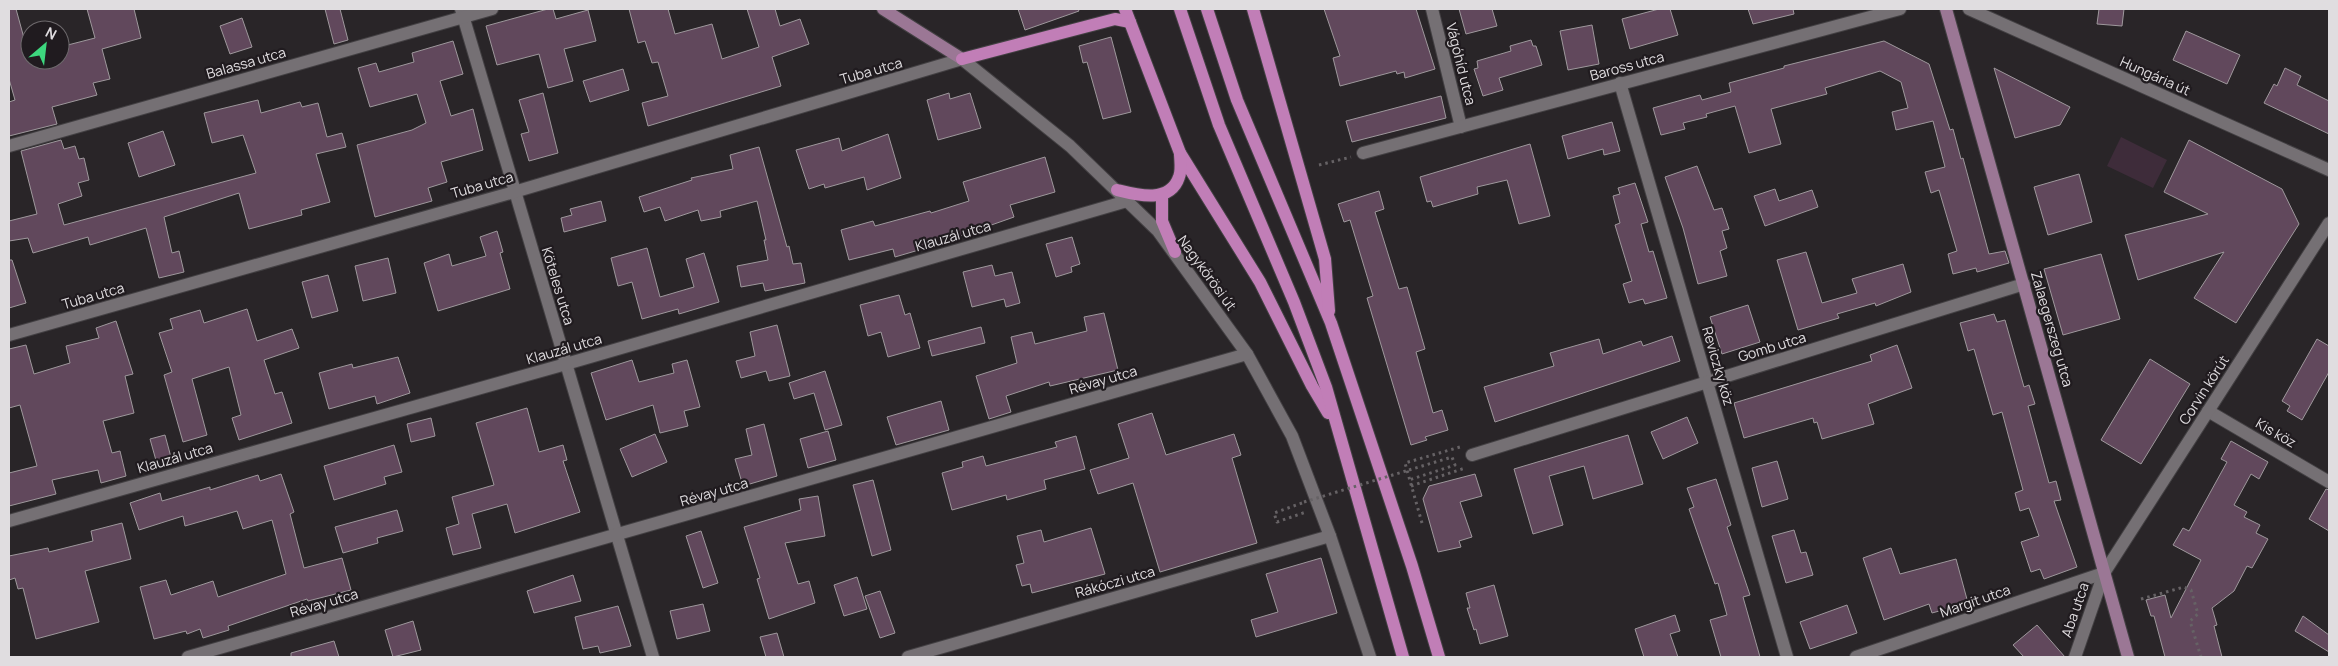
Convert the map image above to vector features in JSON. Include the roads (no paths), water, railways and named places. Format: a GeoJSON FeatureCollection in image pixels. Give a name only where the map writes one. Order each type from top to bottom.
{"type":"FeatureCollection","features":[{"type":"Feature","properties":{"kind":"main road"},"geometry":{"type":"LineString","coordinates":[[1125,9],[1180,153],[1260,282],[1312,386],[1337,428]]}},
{"type":"Feature","properties":{"kind":"main road"},"geometry":{"type":"LineString","coordinates":[[1180,9],[1219,125],[1310,340],[1326,387],[1404,657]]}},
{"type":"Feature","properties":{"kind":"main road"},"geometry":{"type":"LineString","coordinates":[[1207,9],[1237,100],[1330,323],[1412,566],[1439,657]]}},
{"type":"Feature","properties":{"kind":"main road"},"geometry":{"type":"LineString","coordinates":[[1253,9],[1324,259],[1330,323]]}},
{"type":"Feature","properties":{"kind":"main road"},"geometry":{"type":"LineString","coordinates":[[962,59],[1115,19],[1130,22]]}},
{"type":"Feature","properties":{"kind":"main road"},"geometry":{"type":"LineString","coordinates":[[1117,190],[1140,196],[1162,195],[1180,177],[1180,153]]}},
{"type":"Feature","properties":{"kind":"main road"},"geometry":{"type":"LineString","coordinates":[[1162,195],[1162,221],[1175,252]]}},
{"type":"Feature","properties":{"kind":"street","name":"Balassa utca"},"geometry":{"type":"LineString","coordinates":[[9,146],[462,13],[492,9]]}},
{"type":"Feature","properties":{"kind":"street","name":"Nagykőrösi út"},"geometry":{"type":"LineString","coordinates":[[883,9],[962,59],[1043,124],[1117,190],[1175,252],[1247,354],[1292,436],[1330,536],[1370,657]]}},
{"type":"Feature","properties":{"kind":"street","name":"Vágóhíd utca"},"geometry":{"type":"LineString","coordinates":[[1432,9],[1461,127]]}},
{"type":"Feature","properties":{"kind":"street","name":"Baross utca"},"geometry":{"type":"LineString","coordinates":[[1363,153],[1900,9]]}},
{"type":"Feature","properties":{"kind":"street","name":"Zalaegerszeg utca"},"geometry":{"type":"LineString","coordinates":[[1946,9],[2128,657]]}},
{"type":"Feature","properties":{"kind":"street","name":"Hungária út"},"geometry":{"type":"LineString","coordinates":[[1969,9],[2329,170]]}},
{"type":"Feature","properties":{"kind":"street","name":"Köteles utca"},"geometry":{"type":"LineString","coordinates":[[462,13],[653,657]]}},
{"type":"Feature","properties":{"kind":"street","name":"Tuba utca"},"geometry":{"type":"LineString","coordinates":[[9,335],[514,192],[962,59]]}},
{"type":"Feature","properties":{"kind":"street","name":"Reviczky köz"},"geometry":{"type":"LineString","coordinates":[[1620,84],[1787,657]]}},
{"type":"Feature","properties":{"kind":"street","name":"Klauzál utca"},"geometry":{"type":"LineString","coordinates":[[9,521],[566,364],[1127,201]]}},
{"type":"Feature","properties":{"kind":"street","name":"Corvin körút"},"geometry":{"type":"LineString","coordinates":[[2104,573],[2329,223]]}},
{"type":"Feature","properties":{"kind":"street","name":"Gomb utca"},"geometry":{"type":"LineString","coordinates":[[1472,455],[2024,284]]}},
{"type":"Feature","properties":{"kind":"street","name":"Révay utca"},"geometry":{"type":"LineString","coordinates":[[188,657],[618,536],[1247,354]]}},
{"type":"Feature","properties":{"kind":"street","name":"Kis köz"},"geometry":{"type":"LineString","coordinates":[[2208,411],[2329,482]]}},
{"type":"Feature","properties":{"kind":"street","name":"Rákóczi utca"},"geometry":{"type":"LineString","coordinates":[[908,657],[1330,536]]}},
{"type":"Feature","properties":{"kind":"street","name":"Margit utca"},"geometry":{"type":"LineString","coordinates":[[1856,657],[2104,573]]}},
{"type":"Feature","properties":{"kind":"street","name":"Aba utca"},"geometry":{"type":"LineString","coordinates":[[2075,657],[2104,573]]}}]}
